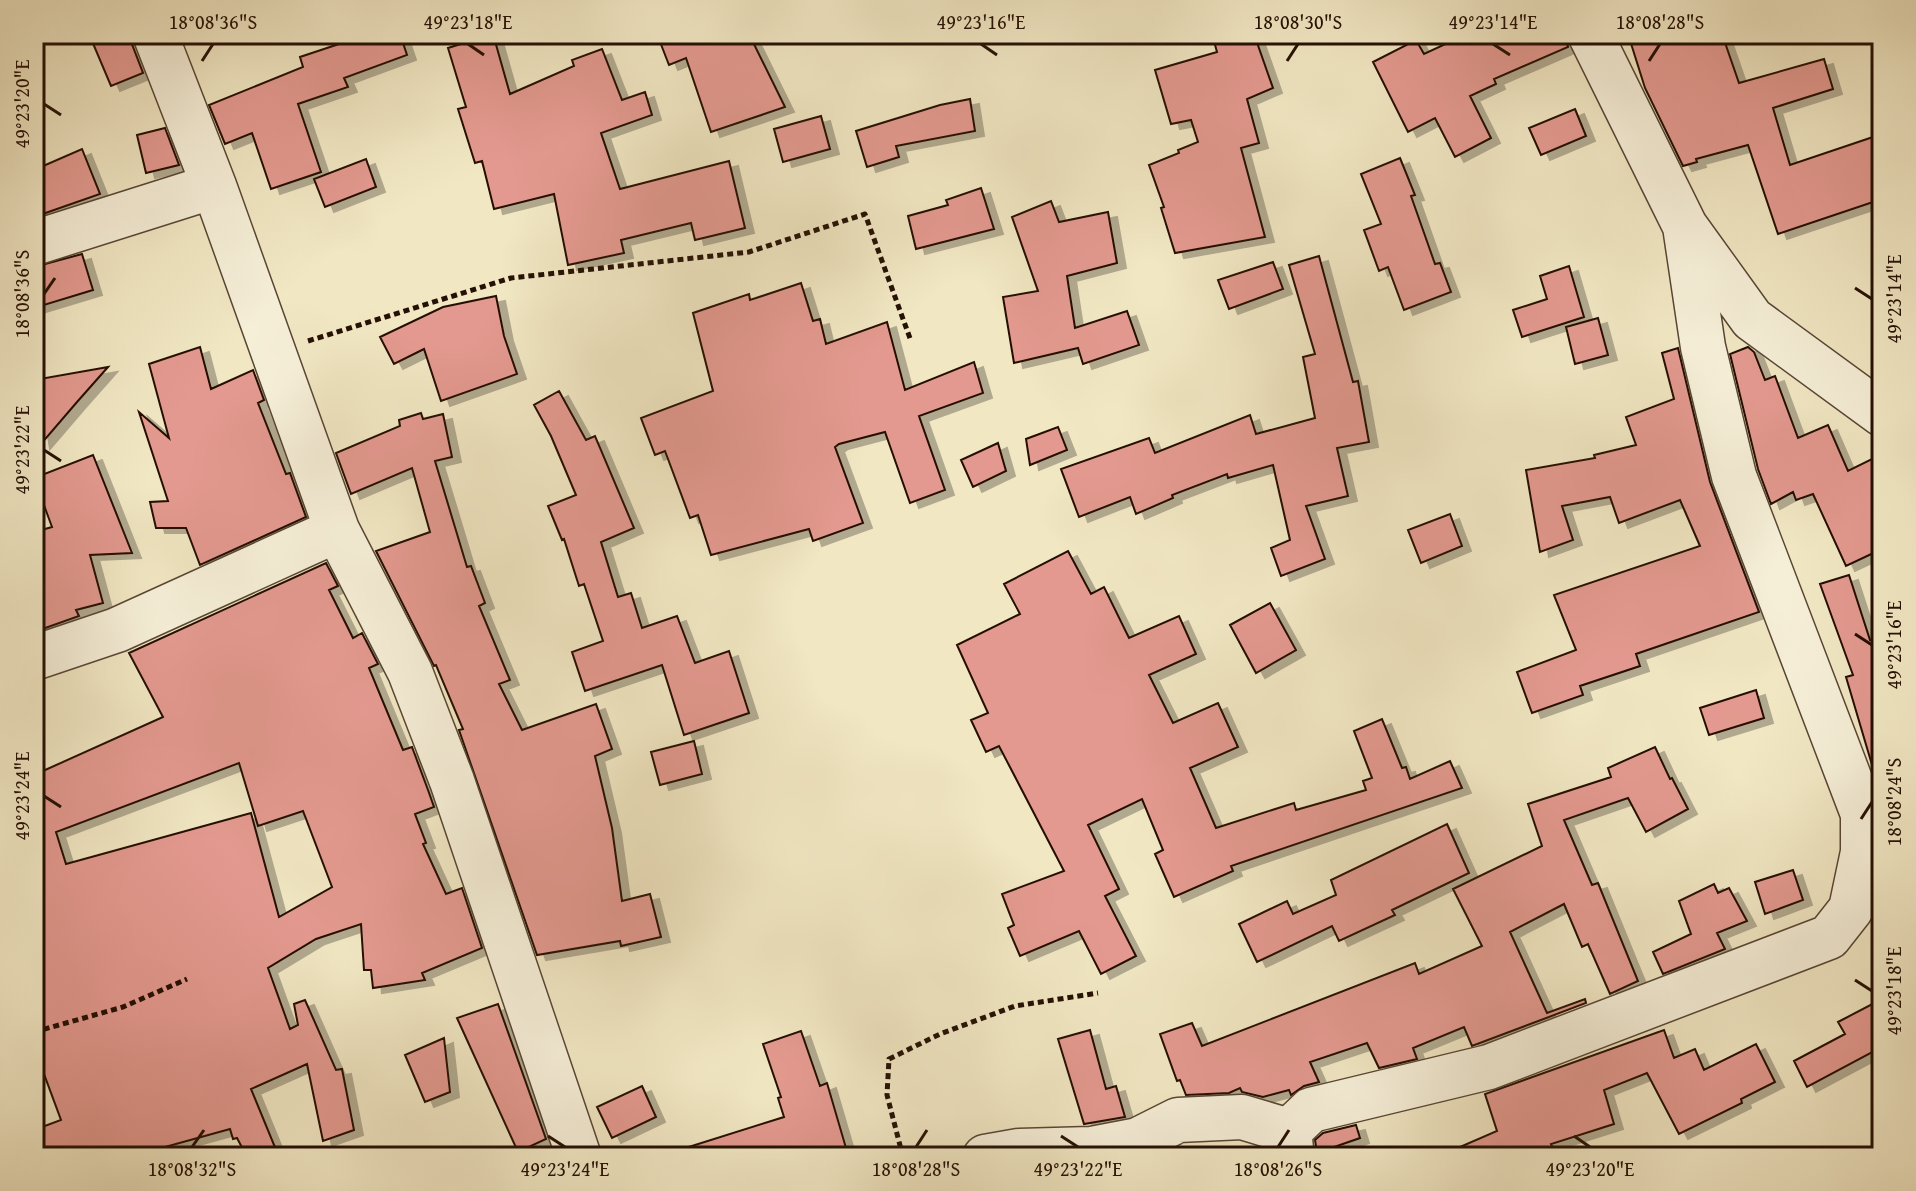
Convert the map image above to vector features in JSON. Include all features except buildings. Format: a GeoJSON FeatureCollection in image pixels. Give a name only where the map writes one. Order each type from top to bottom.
{"type":"FeatureCollection","features":[{"type":"Feature","properties":{"kind":"street"},"geometry":{"type":"LineString","coordinates":[[155,34],[214,186],[337,530],[410,672],[473,840],[579,1157]]}},
{"type":"Feature","properties":{"kind":"street"},"geometry":{"type":"LineString","coordinates":[[1590,34],[1685,226],[1752,319],[1882,414]]}},
{"type":"Feature","properties":{"kind":"street"},"geometry":{"type":"LineString","coordinates":[[34,243],[214,186]]}},
{"type":"Feature","properties":{"kind":"street"},"geometry":{"type":"LineString","coordinates":[[985,1157],[1019,1151],[1091,1149],[1138,1140],[1178,1120],[1242,1117],[1291,1144],[1311,1110],[1489,1067],[1829,937],[1851,909],[1863,852],[1863,814],[1734,476],[1703,347],[1685,226]]}},
{"type":"Feature","properties":{"kind":"street"},"geometry":{"type":"LineString","coordinates":[[34,658],[117,630],[337,530]]}},
{"type":"Feature","properties":{"kind":"path"},"geometry":{"type":"LineString","coordinates":[[273,352],[511,278],[749,252],[865,214],[911,341]]}},
{"type":"Feature","properties":{"kind":"path"},"geometry":{"type":"LineString","coordinates":[[34,1032],[123,1007],[187,979]]}},
{"type":"Feature","properties":{"kind":"path"},"geometry":{"type":"LineString","coordinates":[[903,1157],[887,1095],[889,1059],[940,1034],[1015,1006],[1098,993]]}}]}
